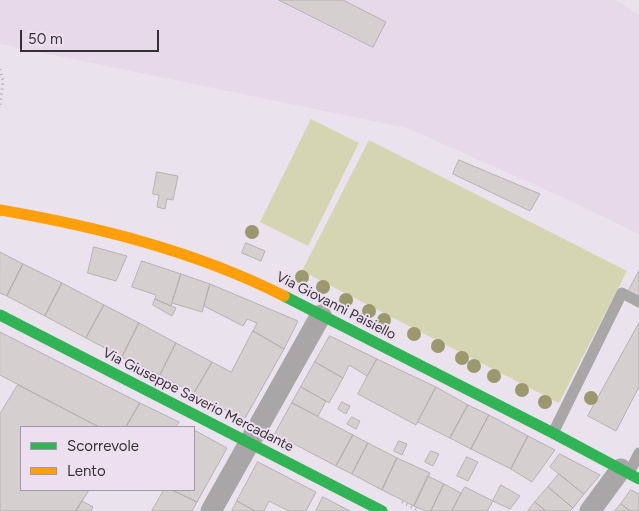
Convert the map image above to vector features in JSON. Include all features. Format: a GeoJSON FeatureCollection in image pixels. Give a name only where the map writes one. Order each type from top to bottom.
{"type":"FeatureCollection","features":[{"type":"Feature","properties":{"kind":"street","name":"Via Giovanni Paisiello"},"geometry":{"type":"LineString","coordinates":[[0,210],[94,228],[159,246],[239,275],[553,433],[630,474]]}},
{"type":"Feature","properties":{"kind":"street","name":"Via Giuseppe Saverio Mercadante"},"geometry":{"type":"LineString","coordinates":[[0,315],[382,511]]}},
{"type":"Feature","properties":{"kind":"street"},"geometry":{"type":"LineString","coordinates":[[211,511],[321,316]]}},
{"type":"Feature","properties":{"kind":"street"},"geometry":{"type":"LineString","coordinates":[[590,511],[630,474]]}},
{"type":"Feature","properties":{"kind":"lane"},"geometry":{"type":"LineString","coordinates":[[553,433],[622,294],[639,302]]}},
{"type":"Feature","properties":{"kind":"lane"},"geometry":{"type":"LineString","coordinates":[[630,474],[639,453]]}},
{"type":"Feature","properties":{"kind":"path"},"geometry":{"type":"LineString","coordinates":[[0,69],[3,81],[0,106]]}},
{"type":"Feature","properties":{"kind":"shaded area"},"geometry":{"type":"Polygon","coordinates":[[[0,0],[616,0],[639,15],[639,234],[560,196],[407,128],[0,44],[0,0]]]}},
{"type":"Feature","properties":{"kind":"green space"},"geometry":{"type":"Polygon","coordinates":[[[311,119],[359,143],[308,246],[260,222],[311,119]]]}},
{"type":"Feature","properties":{"kind":"green space"},"geometry":{"type":"Polygon","coordinates":[[[369,140],[627,271],[559,403],[302,271],[369,140]]]}},
{"type":"Feature","properties":{"kind":"building"},"geometry":{"type":"Polygon","coordinates":[[[279,0],[343,0],[386,22],[373,47],[279,0]]]}},
{"type":"Feature","properties":{"kind":"building"},"geometry":{"type":"Polygon","coordinates":[[[459,160],[540,194],[530,211],[453,174],[459,160]]]}},
{"type":"Feature","properties":{"kind":"building"},"geometry":{"type":"Polygon","coordinates":[[[157,172],[178,176],[173,200],[167,199],[165,209],[157,207],[159,195],[153,194],[157,172]]]}},
{"type":"Feature","properties":{"kind":"building"},"geometry":{"type":"Polygon","coordinates":[[[246,243],[265,251],[261,261],[242,253],[246,243]]]}},
{"type":"Feature","properties":{"kind":"building"},"geometry":{"type":"Polygon","coordinates":[[[94,247],[127,256],[116,281],[88,273],[94,247]]]}},
{"type":"Feature","properties":{"kind":"building"},"geometry":{"type":"Polygon","coordinates":[[[0,252],[23,264],[7,296],[0,293],[0,252]]]}},
{"type":"Feature","properties":{"kind":"building"},"geometry":{"type":"Polygon","coordinates":[[[142,261],[181,274],[171,306],[155,299],[156,295],[132,287],[142,261]]]}},
{"type":"Feature","properties":{"kind":"building"},"geometry":{"type":"Polygon","coordinates":[[[23,264],[62,283],[45,316],[7,296],[23,264]]]}},
{"type":"Feature","properties":{"kind":"building"},"geometry":{"type":"Polygon","coordinates":[[[639,271],[639,298],[628,292],[639,271]]]}},
{"type":"Feature","properties":{"kind":"building"},"geometry":{"type":"Polygon","coordinates":[[[181,274],[210,284],[202,312],[172,303],[181,274]]]}},
{"type":"Feature","properties":{"kind":"building"},"geometry":{"type":"Polygon","coordinates":[[[62,283],[104,305],[86,338],[45,316],[62,283]]]}},
{"type":"Feature","properties":{"kind":"building"},"geometry":{"type":"Polygon","coordinates":[[[210,284],[298,321],[284,349],[253,331],[257,323],[247,319],[243,326],[204,306],[210,284]]]}},
{"type":"Feature","properties":{"kind":"building"},"geometry":{"type":"Polygon","coordinates":[[[155,299],[176,308],[172,316],[153,305],[155,299]]]}},
{"type":"Feature","properties":{"kind":"building"},"geometry":{"type":"Polygon","coordinates":[[[104,305],[139,323],[122,357],[86,338],[104,305]]]}},
{"type":"Feature","properties":{"kind":"building"},"geometry":{"type":"Polygon","coordinates":[[[139,323],[176,343],[160,375],[122,357],[139,323]]]}},
{"type":"Feature","properties":{"kind":"building"},"geometry":{"type":"Polygon","coordinates":[[[639,323],[639,387],[616,431],[588,416],[639,323]]]}},
{"type":"Feature","properties":{"kind":"building"},"geometry":{"type":"Polygon","coordinates":[[[253,331],[284,349],[244,420],[194,393],[212,362],[231,372],[253,331]]]}},
{"type":"Feature","properties":{"kind":"building"},"geometry":{"type":"Polygon","coordinates":[[[0,332],[140,403],[127,426],[97,426],[0,375],[0,332]]]}},
{"type":"Feature","properties":{"kind":"building"},"geometry":{"type":"Polygon","coordinates":[[[330,336],[377,359],[367,376],[349,365],[343,378],[315,362],[330,336]]]}},
{"type":"Feature","properties":{"kind":"building"},"geometry":{"type":"Polygon","coordinates":[[[176,343],[212,362],[194,393],[160,375],[176,343]]]}},
{"type":"Feature","properties":{"kind":"building"},"geometry":{"type":"Polygon","coordinates":[[[377,359],[436,387],[416,425],[358,394],[377,359]]]}},
{"type":"Feature","properties":{"kind":"building"},"geometry":{"type":"Polygon","coordinates":[[[315,362],[343,378],[329,403],[301,387],[315,362]]]}},
{"type":"Feature","properties":{"kind":"building"},"geometry":{"type":"Polygon","coordinates":[[[18,385],[97,426],[20,426],[20,491],[88,491],[76,511],[0,511],[0,414],[18,385]]]}},
{"type":"Feature","properties":{"kind":"building"},"geometry":{"type":"Polygon","coordinates":[[[301,387],[326,401],[318,416],[292,403],[301,387]]]}},
{"type":"Feature","properties":{"kind":"building"},"geometry":{"type":"Polygon","coordinates":[[[436,387],[468,405],[450,438],[418,422],[436,387]]]}},
{"type":"Feature","properties":{"kind":"building"},"geometry":{"type":"Polygon","coordinates":[[[342,402],[350,406],[346,414],[338,409],[342,402]]]}},
{"type":"Feature","properties":{"kind":"building"},"geometry":{"type":"Polygon","coordinates":[[[140,403],[179,422],[177,426],[127,426],[140,403]]]}},
{"type":"Feature","properties":{"kind":"building"},"geometry":{"type":"Polygon","coordinates":[[[292,403],[353,435],[336,466],[275,434],[292,403]]]}},
{"type":"Feature","properties":{"kind":"building"},"geometry":{"type":"Polygon","coordinates":[[[468,405],[489,415],[471,449],[450,438],[468,405]]]}},
{"type":"Feature","properties":{"kind":"building"},"geometry":{"type":"Polygon","coordinates":[[[489,415],[528,436],[511,469],[471,449],[489,415]]]}},
{"type":"Feature","properties":{"kind":"building"},"geometry":{"type":"Polygon","coordinates":[[[352,417],[360,421],[356,429],[347,424],[352,417]]]}},
{"type":"Feature","properties":{"kind":"building"},"geometry":{"type":"Polygon","coordinates":[[[196,431],[227,448],[197,502],[174,491],[195,491],[196,431]]]}},
{"type":"Feature","properties":{"kind":"building"},"geometry":{"type":"Polygon","coordinates":[[[353,435],[368,443],[352,474],[336,466],[353,435]]]}},
{"type":"Feature","properties":{"kind":"building"},"geometry":{"type":"Polygon","coordinates":[[[528,436],[555,450],[532,482],[511,469],[528,436]]]}},
{"type":"Feature","properties":{"kind":"building"},"geometry":{"type":"Polygon","coordinates":[[[399,441],[407,444],[402,455],[394,451],[399,441]]]}},
{"type":"Feature","properties":{"kind":"building"},"geometry":{"type":"Polygon","coordinates":[[[368,443],[397,458],[382,490],[352,474],[368,443]]]}},
{"type":"Feature","properties":{"kind":"building"},"geometry":{"type":"Polygon","coordinates":[[[431,451],[439,454],[433,466],[425,462],[431,451]]]}},
{"type":"Feature","properties":{"kind":"building"},"geometry":{"type":"Polygon","coordinates":[[[560,454],[600,475],[584,494],[550,467],[560,454]]]}},
{"type":"Feature","properties":{"kind":"building"},"geometry":{"type":"Polygon","coordinates":[[[467,457],[478,462],[468,481],[457,476],[467,457]]]}},
{"type":"Feature","properties":{"kind":"building"},"geometry":{"type":"Polygon","coordinates":[[[397,458],[430,473],[414,506],[382,490],[397,458]]]}},
{"type":"Feature","properties":{"kind":"building"},"geometry":{"type":"Polygon","coordinates":[[[258,462],[316,492],[306,511],[289,511],[269,501],[264,511],[255,511],[237,501],[258,462]]]}},
{"type":"Feature","properties":{"kind":"building"},"geometry":{"type":"Polygon","coordinates":[[[559,474],[584,494],[573,508],[548,487],[559,474]]]}},
{"type":"Feature","properties":{"kind":"building"},"geometry":{"type":"Polygon","coordinates":[[[428,476],[444,484],[431,511],[414,506],[428,476]]]}},
{"type":"Feature","properties":{"kind":"building"},"geometry":{"type":"Polygon","coordinates":[[[444,484],[461,493],[452,511],[431,511],[444,484]]]}},
{"type":"Feature","properties":{"kind":"building"},"geometry":{"type":"Polygon","coordinates":[[[501,485],[520,496],[510,509],[493,501],[501,485]]]}},
{"type":"Feature","properties":{"kind":"building"},"geometry":{"type":"Polygon","coordinates":[[[465,487],[493,501],[487,511],[452,511],[465,487]]]}},
{"type":"Feature","properties":{"kind":"building"},"geometry":{"type":"Polygon","coordinates":[[[548,487],[573,508],[570,511],[546,511],[535,502],[548,487]]]}},
{"type":"Feature","properties":{"kind":"building"},"geometry":{"type":"Polygon","coordinates":[[[631,490],[639,494],[639,511],[630,511],[621,504],[631,490]]]}},
{"type":"Feature","properties":{"kind":"building"},"geometry":{"type":"Polygon","coordinates":[[[163,491],[174,491],[197,502],[192,511],[152,511],[163,491]]]}},
{"type":"Feature","properties":{"kind":"building"},"geometry":{"type":"Polygon","coordinates":[[[323,497],[350,511],[316,511],[323,497]]]}},
{"type":"Feature","properties":{"kind":"building"},"geometry":{"type":"Polygon","coordinates":[[[82,501],[93,507],[91,511],[76,511],[82,501]]]}},
{"type":"Feature","properties":{"kind":"building"},"geometry":{"type":"Polygon","coordinates":[[[237,501],[255,511],[232,511],[237,501]]]}},
{"type":"Feature","properties":{"kind":"building"},"geometry":{"type":"Polygon","coordinates":[[[535,502],[546,511],[528,511],[535,502]]]}},
{"type":"Feature","properties":{"kind":"building"},"geometry":{"type":"Polygon","coordinates":[[[621,504],[630,511],[615,511],[621,504]]]}},
{"type":"Feature","properties":{"kind":"traffic: fast"},"geometry":{"type":"LineString","coordinates":[[284,296],[639,479]]}},
{"type":"Feature","properties":{"kind":"traffic: fast"},"geometry":{"type":"LineString","coordinates":[[0,315],[382,511]]}},
{"type":"Feature","properties":{"kind":"traffic: slow"},"geometry":{"type":"LineString","coordinates":[[0,210],[73,224],[145,242],[216,266],[284,296]]}}]}
